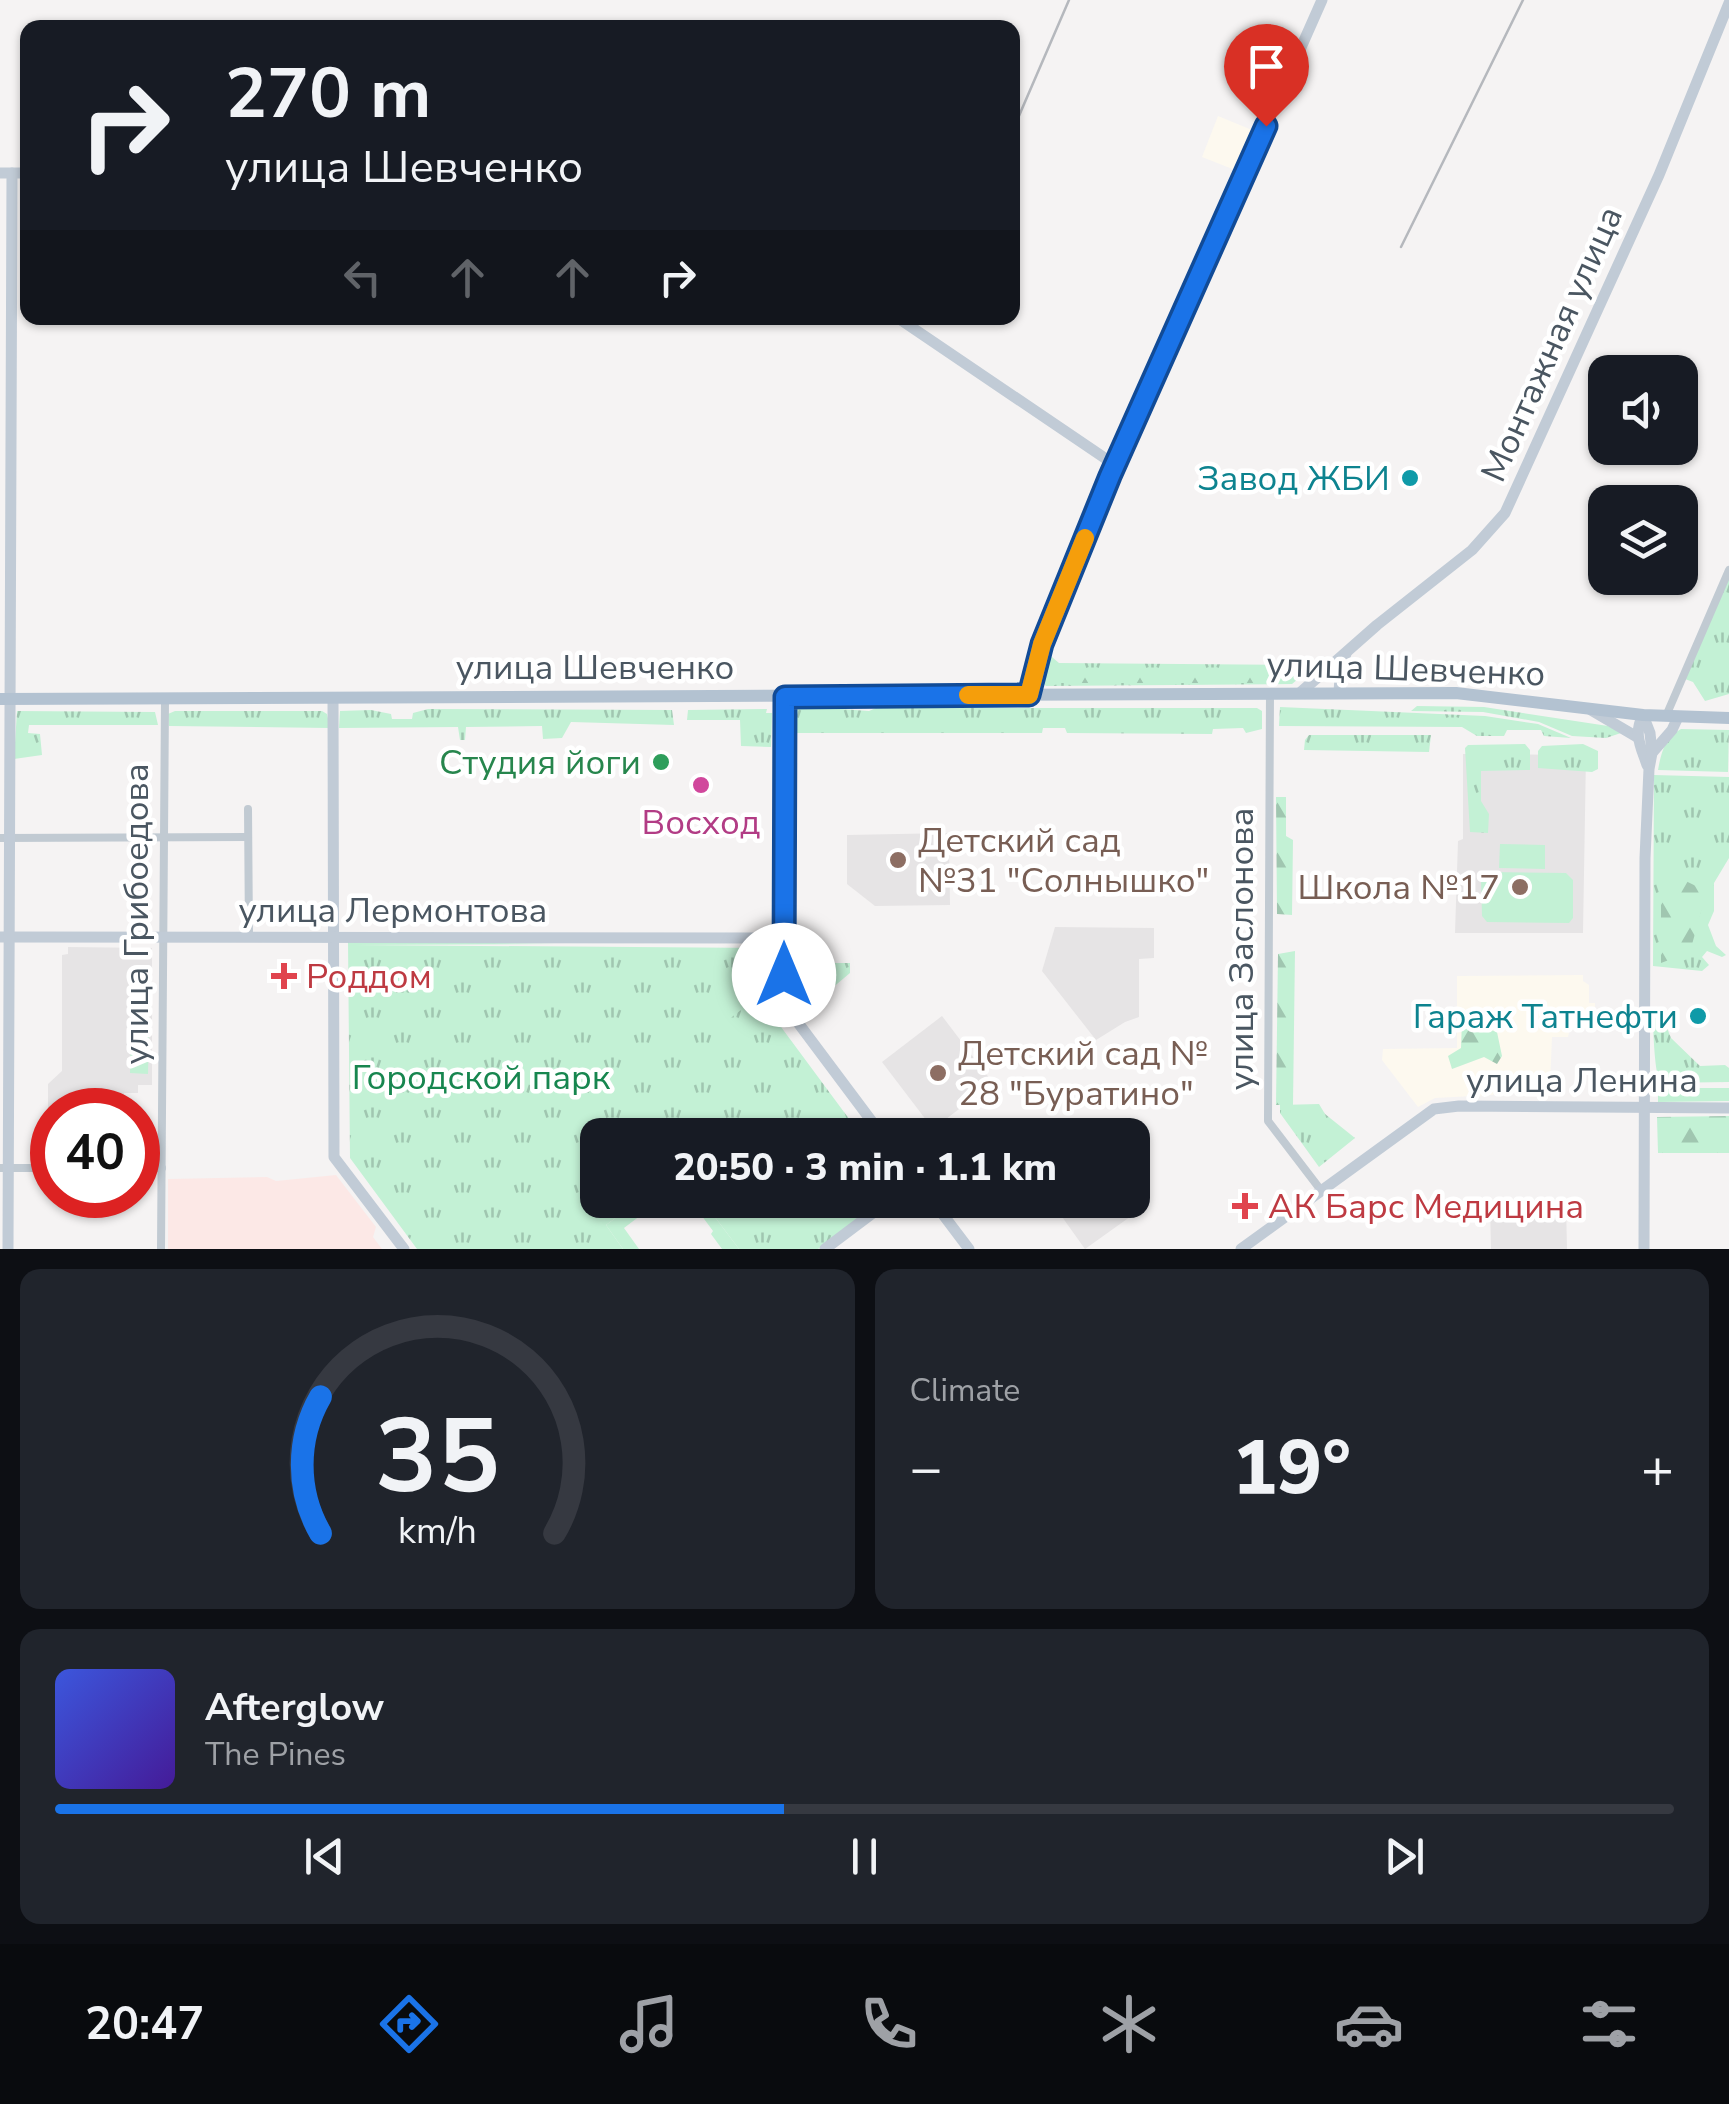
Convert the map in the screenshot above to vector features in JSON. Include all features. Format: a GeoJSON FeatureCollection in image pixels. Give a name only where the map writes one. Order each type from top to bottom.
{"type":"FeatureCollection","features":[{"type":"Feature","properties":{"kind":"main road","name":"улица Шевченко"},"geometry":{"type":"LineString","coordinates":[[5,699],[1339,692],[1472,694],[1643,715],[1729,718]]}},
{"type":"Feature","properties":{"kind":"street"},"geometry":{"type":"LineString","coordinates":[[1029,695],[1042,644],[1116,465],[1322,0]]}},
{"type":"Feature","properties":{"kind":"street","name":"Монтажная улица"},"geometry":{"type":"LineString","coordinates":[[1301,692],[1472,550],[1505,513],[1659,175],[1729,3]]}},
{"type":"Feature","properties":{"kind":"street"},"geometry":{"type":"LineString","coordinates":[[6,173],[4,1168],[8,1249]]}},
{"type":"Feature","properties":{"kind":"street"},"geometry":{"type":"LineString","coordinates":[[908,325],[1116,465]]}},
{"type":"Feature","properties":{"kind":"street"},"geometry":{"type":"LineString","coordinates":[[1652,753],[1672,730],[1672,717],[1729,570]]}},
{"type":"Feature","properties":{"kind":"street"},"geometry":{"type":"LineString","coordinates":[[1339,692],[1340,666],[1348,650]]}},
{"type":"Feature","properties":{"kind":"street","name":"улица Заслонова"},"geometry":{"type":"LineString","coordinates":[[1270,692],[1268,1120],[1320,1189]]}},
{"type":"Feature","properties":{"kind":"street"},"geometry":{"type":"LineString","coordinates":[[785,697],[784,1004],[869,1118]]}},
{"type":"Feature","properties":{"kind":"street"},"geometry":{"type":"LineString","coordinates":[[333,699],[334,1157],[404,1249]]}},
{"type":"Feature","properties":{"kind":"street","name":"улица Грибоедова"},"geometry":{"type":"LineString","coordinates":[[161,1249],[165,700]]}},
{"type":"Feature","properties":{"kind":"street"},"geometry":{"type":"LineString","coordinates":[[1588,708],[1637,736]]}},
{"type":"Feature","properties":{"kind":"street"},"geometry":{"type":"LineString","coordinates":[[1643,715],[1637,736],[1649,769]]}},
{"type":"Feature","properties":{"kind":"street"},"geometry":{"type":"LineString","coordinates":[[1643,715],[1652,753],[1645,858],[1644,1249]]}},
{"type":"Feature","properties":{"kind":"street"},"geometry":{"type":"LineString","coordinates":[[248,810],[249,936]]}},
{"type":"Feature","properties":{"kind":"street"},"geometry":{"type":"LineString","coordinates":[[5,838],[248,837]]}},
{"type":"Feature","properties":{"kind":"street","name":"улица Лермонтова"},"geometry":{"type":"LineString","coordinates":[[4,937],[785,938]]}},
{"type":"Feature","properties":{"kind":"street","name":"улица Ленина"},"geometry":{"type":"LineString","coordinates":[[1240,1249],[1434,1109],[1729,1108]]}},
{"type":"Feature","properties":{"kind":"street"},"geometry":{"type":"LineString","coordinates":[[4,1168],[30,1168]]}},
{"type":"Feature","properties":{"kind":"street"},"geometry":{"type":"LineString","coordinates":[[824,1249],[866,1218]]}},
{"type":"Feature","properties":{"kind":"street"},"geometry":{"type":"LineString","coordinates":[[946,1218],[969,1249]]}},
{"type":"Feature","properties":{"kind":"shaded area"},"geometry":{"type":"Polygon","coordinates":[[[1218,116],[1252,130],[1235,170],[1202,157],[1218,116]]]}},
{"type":"Feature","properties":{"kind":"shaded area","name":"Школа №17"},"geometry":{"type":"Polygon","coordinates":[[[1463,754],[1586,755],[1583,933],[1455,933],[1458,841],[1463,839],[1463,754]]]}},
{"type":"Feature","properties":{"kind":"shaded area","name":"Детский сад №31 \"Солнышко\""},"geometry":{"type":"Polygon","coordinates":[[[949,833],[950,905],[875,906],[847,884],[847,835],[949,833]]]}},
{"type":"Feature","properties":{"kind":"shaded area"},"geometry":{"type":"Polygon","coordinates":[[[1055,927],[1154,928],[1154,958],[1139,959],[1139,1017],[1096,1040],[1042,971],[1055,927]]]}},
{"type":"Feature","properties":{"kind":"shaded area"},"geometry":{"type":"Polygon","coordinates":[[[68,947],[152,948],[152,1085],[48,1088],[62,1071],[62,955],[68,954],[68,947]]]}},
{"type":"Feature","properties":{"kind":"shaded area"},"geometry":{"type":"Polygon","coordinates":[[[1583,975],[1583,981],[1589,985],[1589,1003],[1595,1003],[1595,1028],[1570,1028],[1568,1037],[1552,1037],[1550,1085],[1505,1086],[1492,1095],[1435,1098],[1418,1107],[1382,1060],[1383,1049],[1457,1048],[1457,976],[1583,975]]]}},
{"type":"Feature","properties":{"kind":"shaded area","name":"Детский сад № 28 \"Буратино\""},"geometry":{"type":"Polygon","coordinates":[[[942,1016],[993,1083],[947,1118],[925,1118],[882,1062],[942,1016]]]}},
{"type":"Feature","properties":{"kind":"shaded area"},"geometry":{"type":"Polygon","coordinates":[[[336,1175],[376,1227],[373,1237],[382,1249],[168,1249],[168,1179],[267,1177],[276,1181],[336,1175]]]}},
{"type":"Feature","properties":{"kind":"shaded area"},"geometry":{"type":"Polygon","coordinates":[[[1566,1205],[1567,1249],[1491,1249],[1490,1206],[1566,1205]]]}},
{"type":"Feature","properties":{"kind":"shaded area"},"geometry":{"type":"Polygon","coordinates":[[[1063,1218],[1128,1218],[1085,1249],[1063,1218]]]}},
{"type":"Feature","properties":{"kind":"green space"},"geometry":{"type":"Polygon","coordinates":[[[1729,573],[1729,694],[1705,701],[1693,682],[1685,679],[1729,573]]]}},
{"type":"Feature","properties":{"kind":"green space"},"geometry":{"type":"Polygon","coordinates":[[[1046,652],[1059,663],[1298,665],[1309,670],[1292,684],[1046,686],[1039,679],[1046,652]]]}},
{"type":"Feature","properties":{"kind":"green space"},"geometry":{"type":"Polygon","coordinates":[[[1293,675],[1289,683],[1055,683],[1056,677],[1293,675]]]}},
{"type":"Feature","properties":{"kind":"green space"},"geometry":{"type":"Polygon","coordinates":[[[1417,706],[1484,707],[1608,726],[1621,733],[1606,738],[1572,736],[1539,722],[1483,712],[1411,711],[1417,706]]]}},
{"type":"Feature","properties":{"kind":"green space"},"geometry":{"type":"Polygon","coordinates":[[[1280,707],[1485,716],[1538,724],[1571,738],[1544,736],[1541,730],[1507,730],[1504,736],[1477,736],[1462,727],[1279,726],[1280,707]]]}},
{"type":"Feature","properties":{"kind":"green space"},"geometry":{"type":"Polygon","coordinates":[[[1257,708],[1262,711],[1262,729],[1246,733],[1243,728],[1213,729],[1212,734],[1067,733],[1065,728],[1043,728],[1042,733],[789,733],[790,714],[798,709],[1257,708]]]}},
{"type":"Feature","properties":{"kind":"green space"},"geometry":{"type":"Polygon","coordinates":[[[428,709],[672,710],[674,725],[571,722],[562,738],[543,739],[542,726],[466,727],[465,740],[460,740],[458,727],[339,728],[340,711],[371,710],[391,714],[392,719],[412,719],[413,713],[428,709]]]}},
{"type":"Feature","properties":{"kind":"green space"},"geometry":{"type":"Polygon","coordinates":[[[767,709],[766,713],[772,713],[771,747],[741,746],[740,720],[687,720],[688,710],[767,709]]]}},
{"type":"Feature","properties":{"kind":"green space"},"geometry":{"type":"Polygon","coordinates":[[[17,711],[155,712],[158,725],[29,725],[28,733],[40,734],[42,755],[14,759],[17,711]]]}},
{"type":"Feature","properties":{"kind":"green space"},"geometry":{"type":"Polygon","coordinates":[[[322,711],[327,714],[330,728],[169,726],[168,714],[322,711]]]}},
{"type":"Feature","properties":{"kind":"green space"},"geometry":{"type":"Polygon","coordinates":[[[990,719],[992,724],[804,727],[804,722],[990,719]]]}},
{"type":"Feature","properties":{"kind":"green space"},"geometry":{"type":"Polygon","coordinates":[[[1681,729],[1729,730],[1728,772],[1658,770],[1667,741],[1681,729]]]}},
{"type":"Feature","properties":{"kind":"green space"},"geometry":{"type":"Polygon","coordinates":[[[1309,735],[1431,735],[1429,752],[1304,750],[1309,735]]]}},
{"type":"Feature","properties":{"kind":"green space"},"geometry":{"type":"Polygon","coordinates":[[[1525,744],[1530,750],[1530,770],[1481,771],[1481,801],[1489,814],[1488,833],[1470,832],[1465,748],[1525,744]]]}},
{"type":"Feature","properties":{"kind":"green space"},"geometry":{"type":"Polygon","coordinates":[[[1583,744],[1598,751],[1598,769],[1592,772],[1538,768],[1538,751],[1542,746],[1583,744]]]}},
{"type":"Feature","properties":{"kind":"green space"},"geometry":{"type":"Polygon","coordinates":[[[1654,775],[1729,777],[1729,858],[1714,883],[1714,911],[1708,925],[1716,946],[1726,955],[1707,951],[1702,957],[1709,965],[1702,971],[1653,966],[1654,775]]]}},
{"type":"Feature","properties":{"kind":"green space"},"geometry":{"type":"Polygon","coordinates":[[[1276,797],[1286,797],[1286,836],[1293,840],[1292,915],[1277,914],[1276,797]]]}},
{"type":"Feature","properties":{"kind":"green space"},"geometry":{"type":"Polygon","coordinates":[[[1500,844],[1545,845],[1545,869],[1499,868],[1500,844]]]}},
{"type":"Feature","properties":{"kind":"green space"},"geometry":{"type":"Polygon","coordinates":[[[1661,869],[1698,887],[1703,905],[1691,948],[1679,949],[1674,958],[1661,963],[1661,869]]]}},
{"type":"Feature","properties":{"kind":"green space"},"geometry":{"type":"Polygon","coordinates":[[[1488,872],[1566,873],[1573,880],[1573,918],[1569,923],[1487,922],[1482,916],[1481,879],[1488,872]]]}},
{"type":"Feature","properties":{"kind":"green space","name":"Городской парк"},"geometry":{"type":"Polygon","coordinates":[[[348,941],[558,944],[355,945],[768,948],[767,1008],[848,1118],[580,1118],[580,1218],[616,1218],[606,1225],[623,1249],[417,1249],[350,1158],[348,941]]]}},
{"type":"Feature","properties":{"kind":"green space"},"geometry":{"type":"Polygon","coordinates":[[[1295,951],[1293,1105],[1276,1105],[1278,954],[1295,951]]]}},
{"type":"Feature","properties":{"kind":"green space"},"geometry":{"type":"Polygon","coordinates":[[[797,963],[850,963],[850,973],[806,1010],[796,991],[797,963]]]}},
{"type":"Feature","properties":{"kind":"green space"},"geometry":{"type":"Polygon","coordinates":[[[730,987],[746,1006],[718,1028],[703,1009],[730,987]]]}},
{"type":"Feature","properties":{"kind":"green space"},"geometry":{"type":"Polygon","coordinates":[[[1656,1009],[1671,1038],[1700,1066],[1729,1068],[1729,1082],[1660,1083],[1654,1037],[1656,1009]]]}},
{"type":"Feature","properties":{"kind":"green space"},"geometry":{"type":"Polygon","coordinates":[[[1462,1020],[1497,1032],[1502,1056],[1497,1064],[1484,1057],[1452,1069],[1448,1056],[1461,1048],[1462,1020]]]}},
{"type":"Feature","properties":{"kind":"green space"},"geometry":{"type":"Polygon","coordinates":[[[131,1034],[149,1034],[148,1074],[130,1073],[131,1034]]]}},
{"type":"Feature","properties":{"kind":"green space"},"geometry":{"type":"Polygon","coordinates":[[[1658,1088],[1729,1088],[1729,1101],[1658,1102],[1658,1088]]]}},
{"type":"Feature","properties":{"kind":"green space"},"geometry":{"type":"Polygon","coordinates":[[[1319,1104],[1325,1114],[1355,1138],[1319,1167],[1280,1113],[1280,1105],[1319,1104]]]}},
{"type":"Feature","properties":{"kind":"green space"},"geometry":{"type":"Polygon","coordinates":[[[1729,1116],[1729,1153],[1658,1153],[1657,1117],[1729,1116]]]}},
{"type":"Feature","properties":{"kind":"green space"},"geometry":{"type":"Polygon","coordinates":[[[616,1218],[637,1218],[624,1228],[639,1249],[623,1249],[606,1225],[616,1218]]]}},
{"type":"Feature","properties":{"kind":"green space"},"geometry":{"type":"Polygon","coordinates":[[[703,1218],[716,1218],[739,1249],[722,1249],[711,1234],[713,1231],[703,1218]]]}},
{"type":"Feature","properties":{"kind":"green space"},"geometry":{"type":"Polygon","coordinates":[[[716,1218],[861,1218],[818,1249],[739,1249],[716,1218]]]}},
{"type":"Feature","properties":{"kind":"railway"},"geometry":{"type":"LineString","coordinates":[[1020,113],[1069,0]]}},
{"type":"Feature","properties":{"kind":"railway"},"geometry":{"type":"LineString","coordinates":[[1401,247],[1523,0]]}},
{"type":"Feature","properties":{"kind":"slow traffic"},"geometry":{"type":"LineString","coordinates":[[968,695],[1029,695],[1042,644],[1085,538]]}},
{"type":"Feature","properties":{"kind":"place","name":"Завод ЖБИ"},"geometry":{"type":"Point","coordinates":[1410,478]}},
{"type":"Feature","properties":{"kind":"place","name":"Студия йоги"},"geometry":{"type":"Point","coordinates":[661,762]}},
{"type":"Feature","properties":{"kind":"place","name":"Восход"},"geometry":{"type":"Point","coordinates":[701,785]}},
{"type":"Feature","properties":{"kind":"place","name":"Детский сад №31 \"Солнышко\""},"geometry":{"type":"Point","coordinates":[898,860]}},
{"type":"Feature","properties":{"kind":"place","name":"Школа №17"},"geometry":{"type":"Point","coordinates":[1520,887]}},
{"type":"Feature","properties":{"kind":"place","name":"Роддом"},"geometry":{"type":"Point","coordinates":[284,976]}},
{"type":"Feature","properties":{"kind":"place","name":"Гараж Татнефти"},"geometry":{"type":"Point","coordinates":[1698,1016]}},
{"type":"Feature","properties":{"kind":"place","name":"Детский сад № 28 \"Буратино\""},"geometry":{"type":"Point","coordinates":[938,1073]}},
{"type":"Feature","properties":{"kind":"place","name":"АК Барс Медицина"},"geometry":{"type":"Point","coordinates":[1245,1206]}},
{"type":"Feature","properties":{"kind":"route"},"geometry":{"type":"LineString","coordinates":[[784,975],[785,697],[1029,695],[1042,644],[1110,476],[1266,126]]}}]}
